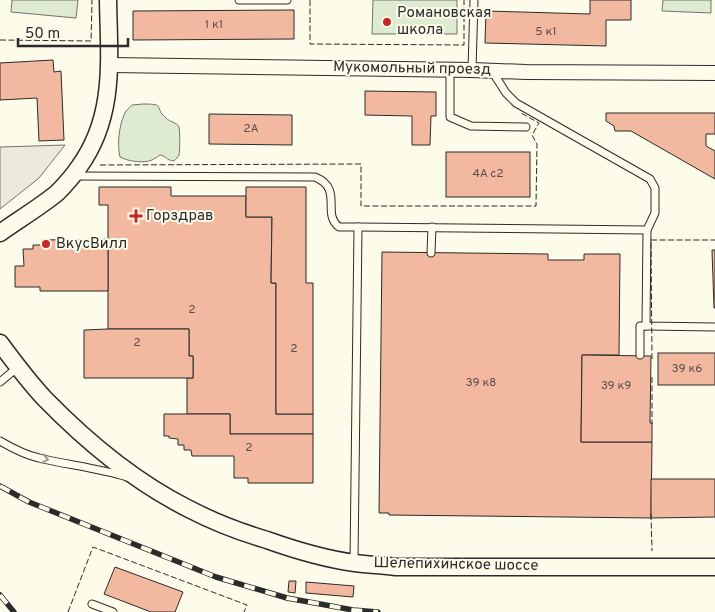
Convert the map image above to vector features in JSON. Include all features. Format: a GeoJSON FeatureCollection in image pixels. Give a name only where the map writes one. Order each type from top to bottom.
{"type":"FeatureCollection","features":[{"type":"Feature","properties":{"kind":"street"},"geometry":{"type":"LineString","coordinates":[[0,232],[57,193],[73,176],[96,139],[104,111],[110,65],[108,0]]}},
{"type":"Feature","properties":{"kind":"street","name":"Мукомольный проезд"},"geometry":{"type":"LineString","coordinates":[[110,65],[715,73]]}},
{"type":"Feature","properties":{"kind":"street","name":"Шелепихинское шоссе"},"geometry":{"type":"LineString","coordinates":[[0,343],[44,398],[73,427],[144,482],[188,508],[241,532],[293,550],[354,563],[396,567],[715,567]]}},
{"type":"Feature","properties":{"kind":"lane"},"geometry":{"type":"LineString","coordinates":[[238,0],[287,0]]}},
{"type":"Feature","properties":{"kind":"lane"},"geometry":{"type":"LineString","coordinates":[[472,70],[474,0]]}},
{"type":"Feature","properties":{"kind":"lane"},"geometry":{"type":"LineString","coordinates":[[450,69],[450,117],[471,126],[526,127]]}},
{"type":"Feature","properties":{"kind":"lane"},"geometry":{"type":"LineString","coordinates":[[492,71],[506,93],[516,103],[650,178],[655,188],[655,213],[647,230],[646,326]]}},
{"type":"Feature","properties":{"kind":"lane"},"geometry":{"type":"LineString","coordinates":[[73,176],[315,177],[329,188],[332,196],[331,215],[339,227],[647,230]]}},
{"type":"Feature","properties":{"kind":"lane"},"geometry":{"type":"LineString","coordinates":[[354,563],[358,227]]}},
{"type":"Feature","properties":{"kind":"lane"},"geometry":{"type":"LineString","coordinates":[[432,227],[432,253]]}},
{"type":"Feature","properties":{"kind":"lane"},"geometry":{"type":"LineString","coordinates":[[640,355],[640,326],[715,327]]}},
{"type":"Feature","properties":{"kind":"lane"},"geometry":{"type":"LineString","coordinates":[[0,382],[18,367]]}},
{"type":"Feature","properties":{"kind":"lane"},"geometry":{"type":"LineString","coordinates":[[0,441],[38,458],[110,472],[144,482]]}},
{"type":"Feature","properties":{"kind":"lane"},"geometry":{"type":"LineString","coordinates":[[92,604],[113,612]]}},
{"type":"Feature","properties":{"kind":"green space"},"geometry":{"type":"Polygon","coordinates":[[[12,0],[78,0],[76,18],[11,12],[12,0]]]}},
{"type":"Feature","properties":{"kind":"green space"},"geometry":{"type":"Polygon","coordinates":[[[373,0],[457,0],[457,34],[372,34],[373,0]]]}},
{"type":"Feature","properties":{"kind":"green space"},"geometry":{"type":"Polygon","coordinates":[[[663,0],[711,0],[711,13],[662,11],[663,0]]]}},
{"type":"Feature","properties":{"kind":"green space"},"geometry":{"type":"Polygon","coordinates":[[[143,104],[159,107],[166,118],[179,127],[179,156],[174,161],[160,155],[150,161],[142,162],[130,161],[120,157],[119,136],[125,114],[132,105],[143,104]]]}},
{"type":"Feature","properties":{"kind":"shaded area"},"geometry":{"type":"Polygon","coordinates":[[[65,145],[39,178],[0,209],[0,147],[65,145]]]}},
{"type":"Feature","properties":{"kind":"building"},"geometry":{"type":"Polygon","coordinates":[[[590,0],[631,0],[631,20],[606,20],[606,46],[485,43],[486,11],[590,14],[590,0]]]}},
{"type":"Feature","properties":{"kind":"building"},"geometry":{"type":"Polygon","coordinates":[[[294,10],[294,39],[133,40],[133,11],[294,10]]]}},
{"type":"Feature","properties":{"kind":"building"},"geometry":{"type":"Polygon","coordinates":[[[53,60],[54,72],[61,71],[64,140],[39,141],[37,98],[0,100],[0,63],[53,60]]]}},
{"type":"Feature","properties":{"kind":"building"},"geometry":{"type":"Polygon","coordinates":[[[365,91],[436,92],[436,116],[431,116],[430,145],[412,145],[412,116],[365,115],[365,91]]]}},
{"type":"Feature","properties":{"kind":"building"},"geometry":{"type":"Polygon","coordinates":[[[606,113],[715,113],[715,134],[706,134],[706,146],[715,151],[715,179],[631,131],[615,131],[614,126],[606,121],[606,113]]]}},
{"type":"Feature","properties":{"kind":"building"},"geometry":{"type":"Polygon","coordinates":[[[209,114],[292,115],[292,145],[209,144],[209,114]]]}},
{"type":"Feature","properties":{"kind":"building"},"geometry":{"type":"Polygon","coordinates":[[[446,152],[530,152],[530,197],[446,197],[446,152]]]}},
{"type":"Feature","properties":{"kind":"building"},"geometry":{"type":"Polygon","coordinates":[[[99,187],[171,187],[171,196],[246,196],[246,217],[272,217],[271,283],[276,283],[276,414],[313,414],[313,434],[230,434],[230,414],[187,414],[187,378],[193,378],[193,356],[189,356],[189,329],[108,329],[108,205],[99,205],[99,187]]]}},
{"type":"Feature","properties":{"kind":"building"},"geometry":{"type":"Polygon","coordinates":[[[246,187],[306,187],[306,283],[313,283],[313,414],[276,414],[276,283],[271,283],[272,217],[246,217],[246,187]]]}},
{"type":"Feature","properties":{"kind":"building"},"geometry":{"type":"Polygon","coordinates":[[[108,239],[108,291],[40,291],[40,287],[15,287],[15,266],[24,266],[23,249],[33,249],[33,245],[42,245],[42,240],[108,239]]]}},
{"type":"Feature","properties":{"kind":"building"},"geometry":{"type":"Polygon","coordinates":[[[712,250],[715,250],[715,308],[714,308],[712,250]]]}},
{"type":"Feature","properties":{"kind":"building"},"geometry":{"type":"Polygon","coordinates":[[[382,252],[548,254],[548,260],[584,260],[584,254],[620,254],[619,355],[582,355],[581,442],[652,442],[651,518],[389,515],[389,513],[379,513],[382,252]]]}},
{"type":"Feature","properties":{"kind":"building"},"geometry":{"type":"Polygon","coordinates":[[[189,329],[189,356],[193,356],[193,378],[84,378],[84,330],[189,329]]]}},
{"type":"Feature","properties":{"kind":"building"},"geometry":{"type":"Polygon","coordinates":[[[658,353],[715,353],[715,385],[658,385],[658,353]]]}},
{"type":"Feature","properties":{"kind":"building"},"geometry":{"type":"Polygon","coordinates":[[[582,355],[651,356],[650,423],[652,423],[652,442],[581,442],[582,355]]]}},
{"type":"Feature","properties":{"kind":"building"},"geometry":{"type":"Polygon","coordinates":[[[164,414],[230,414],[230,434],[313,434],[313,483],[248,483],[248,478],[234,478],[234,456],[192,456],[191,450],[184,450],[184,445],[178,445],[178,439],[164,436],[164,414]]]}},
{"type":"Feature","properties":{"kind":"building"},"geometry":{"type":"Polygon","coordinates":[[[651,479],[715,479],[715,517],[651,518],[651,479]]]}},
{"type":"Feature","properties":{"kind":"building"},"geometry":{"type":"Polygon","coordinates":[[[115,567],[183,592],[175,612],[151,612],[104,594],[115,567]]]}},
{"type":"Feature","properties":{"kind":"building"},"geometry":{"type":"Polygon","coordinates":[[[289,581],[296,581],[295,593],[288,592],[289,581]]]}},
{"type":"Feature","properties":{"kind":"building"},"geometry":{"type":"Polygon","coordinates":[[[306,582],[354,586],[353,597],[306,593],[306,582]]]}},
{"type":"Feature","properties":{"kind":"railway"},"geometry":{"type":"LineString","coordinates":[[0,486],[29,502],[216,577],[287,598],[353,610],[378,612]]}},
{"type":"Feature","properties":{"kind":"railway"},"geometry":{"type":"LineString","coordinates":[[0,595],[14,612]]}},
{"type":"Feature","properties":{"kind":"fence"},"geometry":{"type":"LineString","coordinates":[[0,40],[91,41],[92,0]]}},
{"type":"Feature","properties":{"kind":"fence"},"geometry":{"type":"LineString","coordinates":[[310,0],[310,44],[464,45],[464,0]]}},
{"type":"Feature","properties":{"kind":"fence"},"geometry":{"type":"LineString","coordinates":[[100,165],[361,164],[361,206],[536,206],[537,144],[532,135],[539,123],[521,113]]}},
{"type":"Feature","properties":{"kind":"fence"},"geometry":{"type":"LineString","coordinates":[[652,359],[651,240],[715,240]]}},
{"type":"Feature","properties":{"kind":"fence"},"geometry":{"type":"LineString","coordinates":[[652,377],[652,424]]}},
{"type":"Feature","properties":{"kind":"fence"},"geometry":{"type":"LineString","coordinates":[[651,514],[652,551]]}},
{"type":"Feature","properties":{"kind":"fence"},"geometry":{"type":"LineString","coordinates":[[68,612],[93,547],[247,605],[244,612]]}},
{"type":"Feature","properties":{"kind":"place","name":"Романовская школа"},"geometry":{"type":"Point","coordinates":[387,22]}},
{"type":"Feature","properties":{"kind":"place","name":"Горздрав"},"geometry":{"type":"Point","coordinates":[136,216]}},
{"type":"Feature","properties":{"kind":"place","name":"ВкусВилл"},"geometry":{"type":"Point","coordinates":[46,244]}}]}
